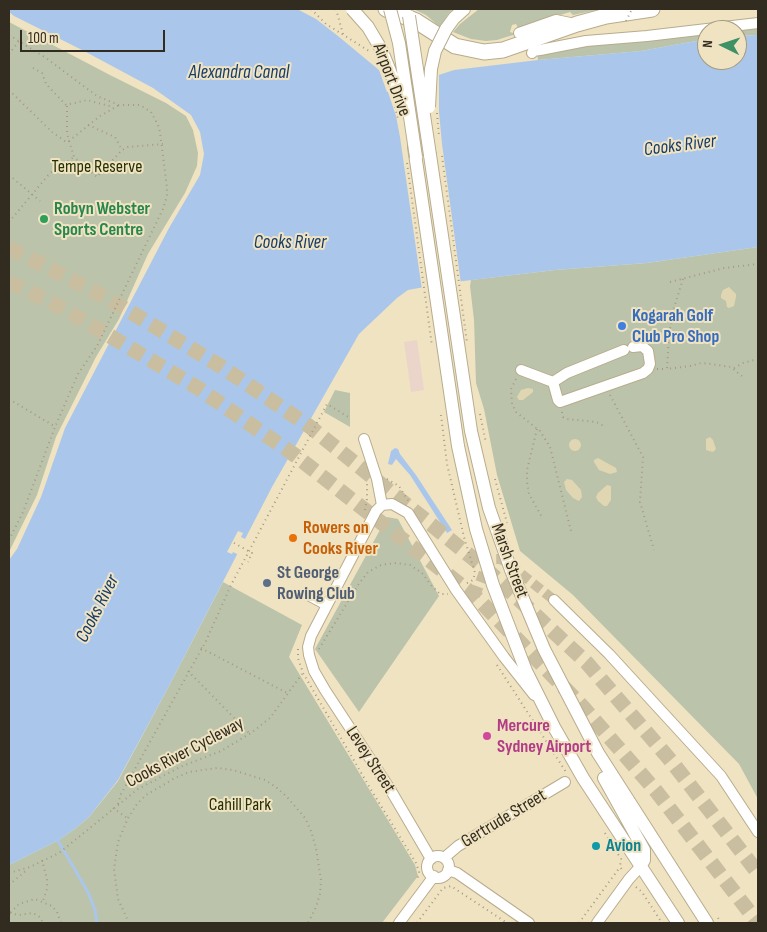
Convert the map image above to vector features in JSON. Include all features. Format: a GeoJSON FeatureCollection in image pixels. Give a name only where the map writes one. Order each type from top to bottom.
{"type":"FeatureCollection","features":[{"type":"Feature","properties":{"kind":"highway"},"geometry":{"type":"LineString","coordinates":[[386,9],[416,21],[455,46],[484,52],[503,50],[577,24],[622,13],[652,9]]}},
{"type":"Feature","properties":{"kind":"main road","name":"Airport Drive"},"geometry":{"type":"LineString","coordinates":[[352,9],[368,27],[387,60],[406,117],[411,157]]}},
{"type":"Feature","properties":{"kind":"main road"},"geometry":{"type":"LineString","coordinates":[[390,9],[399,43],[411,157]]}},
{"type":"Feature","properties":{"kind":"main road","name":"Airport Drive"},"geometry":{"type":"LineString","coordinates":[[408,9],[435,152]]}},
{"type":"Feature","properties":{"kind":"main road"},"geometry":{"type":"LineString","coordinates":[[435,152],[430,76],[435,51],[449,24],[464,9]]}},
{"type":"Feature","properties":{"kind":"main road","name":"Marsh Street"},"geometry":{"type":"LineString","coordinates":[[435,152],[462,340],[471,431],[489,508],[519,591],[544,649],[581,722],[612,776],[712,920]]}},
{"type":"Feature","properties":{"kind":"main road","name":"Marsh Street"},"geometry":{"type":"LineString","coordinates":[[411,157],[438,343],[460,455],[485,562],[515,645],[541,703],[583,778],[678,923]]}},
{"type":"Feature","properties":{"kind":"main road"},"geometry":{"type":"LineString","coordinates":[[581,722],[593,756],[644,850],[644,860],[640,866]]}},
{"type":"Feature","properties":{"kind":"street"},"geometry":{"type":"LineString","coordinates":[[519,33],[556,20],[577,24]]}},
{"type":"Feature","properties":{"kind":"street"},"geometry":{"type":"LineString","coordinates":[[532,53],[586,41],[758,23]]}},
{"type":"Feature","properties":{"kind":"street"},"geometry":{"type":"LineString","coordinates":[[642,346],[648,351],[650,357],[648,369],[643,373],[560,402],[553,382],[567,373],[628,348],[642,346]]}},
{"type":"Feature","properties":{"kind":"street"},"geometry":{"type":"LineString","coordinates":[[521,370],[553,382]]}},
{"type":"Feature","properties":{"kind":"street"},"geometry":{"type":"LineString","coordinates":[[310,661],[309,641],[376,511],[382,505],[377,479],[364,439]]}},
{"type":"Feature","properties":{"kind":"street","name":"Marsh Street"},"geometry":{"type":"LineString","coordinates":[[382,505],[392,504],[408,513],[456,590],[504,658],[541,703]]}},
{"type":"Feature","properties":{"kind":"street"},"geometry":{"type":"LineString","coordinates":[[310,596],[327,605]]}},
{"type":"Feature","properties":{"kind":"street"},"geometry":{"type":"LineString","coordinates":[[554,600],[596,640],[700,752],[721,776],[758,832]]}},
{"type":"Feature","properties":{"kind":"street","name":"Levey Street"},"geometry":{"type":"LineString","coordinates":[[310,661],[325,690],[390,790],[431,859]]}},
{"type":"Feature","properties":{"kind":"street","name":"Gertrude Street"},"geometry":{"type":"LineString","coordinates":[[444,858],[458,846],[567,781]]}},
{"type":"Feature","properties":{"kind":"street"},"geometry":{"type":"LineString","coordinates":[[439,856],[444,858],[449,864],[448,870],[442,877],[434,876],[428,868],[431,859],[439,856]]}},
{"type":"Feature","properties":{"kind":"street"},"geometry":{"type":"LineString","coordinates":[[597,923],[640,866]]}},
{"type":"Feature","properties":{"kind":"street"},"geometry":{"type":"LineString","coordinates":[[448,870],[457,873],[529,923]]}},
{"type":"Feature","properties":{"kind":"street"},"geometry":{"type":"LineString","coordinates":[[400,923],[434,876]]}},
{"type":"Feature","properties":{"kind":"path"},"geometry":{"type":"LineString","coordinates":[[311,9],[326,24],[343,34],[336,9]]}},
{"type":"Feature","properties":{"kind":"path"},"geometry":{"type":"LineString","coordinates":[[626,21],[632,9]]}},
{"type":"Feature","properties":{"kind":"path"},"geometry":{"type":"LineString","coordinates":[[9,35],[46,58],[91,92],[119,105]]}},
{"type":"Feature","properties":{"kind":"path"},"geometry":{"type":"LineString","coordinates":[[9,54],[19,41]]}},
{"type":"Feature","properties":{"kind":"path"},"geometry":{"type":"LineString","coordinates":[[33,68],[42,73],[46,84],[66,105],[67,134],[74,157],[97,177],[122,150],[128,147],[163,144]]}},
{"type":"Feature","properties":{"kind":"path"},"geometry":{"type":"LineString","coordinates":[[9,90],[52,132],[65,142],[69,141],[88,124],[119,105],[136,104],[144,106],[151,112],[158,125],[163,144],[167,188],[165,203],[97,346],[78,374],[55,427],[23,512],[9,540]]}},
{"type":"Feature","properties":{"kind":"path"},"geometry":{"type":"LineString","coordinates":[[392,96],[399,122]]}},
{"type":"Feature","properties":{"kind":"path"},"geometry":{"type":"LineString","coordinates":[[66,105],[87,100],[113,108]]}},
{"type":"Feature","properties":{"kind":"path"},"geometry":{"type":"LineString","coordinates":[[437,111],[440,138]]}},
{"type":"Feature","properties":{"kind":"path"},"geometry":{"type":"LineString","coordinates":[[88,124],[115,137],[122,150]]}},
{"type":"Feature","properties":{"kind":"path"},"geometry":{"type":"LineString","coordinates":[[435,152],[462,340]]}},
{"type":"Feature","properties":{"kind":"path"},"geometry":{"type":"LineString","coordinates":[[9,222],[55,169],[74,157]]}},
{"type":"Feature","properties":{"kind":"path"},"geometry":{"type":"LineString","coordinates":[[411,157],[438,343]]}},
{"type":"Feature","properties":{"kind":"path"},"geometry":{"type":"LineString","coordinates":[[9,175],[40,201]]}},
{"type":"Feature","properties":{"kind":"path"},"geometry":{"type":"LineString","coordinates":[[670,282],[724,268],[758,264]]}},
{"type":"Feature","properties":{"kind":"path"},"geometry":{"type":"LineString","coordinates":[[683,278],[673,311],[669,335],[667,369],[701,363],[734,368],[743,377]]}},
{"type":"Feature","properties":{"kind":"path"},"geometry":{"type":"LineString","coordinates":[[734,368],[743,363],[758,360]]}},
{"type":"Feature","properties":{"kind":"path"},"geometry":{"type":"LineString","coordinates":[[521,370],[511,390],[512,404],[516,412],[537,428],[550,447],[572,530]]}},
{"type":"Feature","properties":{"kind":"path"},"geometry":{"type":"LineString","coordinates":[[606,386],[643,458],[640,502],[654,550]]}},
{"type":"Feature","properties":{"kind":"path"},"geometry":{"type":"LineString","coordinates":[[9,399],[55,427]]}},
{"type":"Feature","properties":{"kind":"path"},"geometry":{"type":"LineString","coordinates":[[560,402],[564,417],[596,422],[604,427]]}},
{"type":"Feature","properties":{"kind":"path"},"geometry":{"type":"LineString","coordinates":[[118,804],[121,794],[206,641],[231,585],[327,404],[350,418]]}},
{"type":"Feature","properties":{"kind":"path"},"geometry":{"type":"LineString","coordinates":[[478,408],[488,450]]}},
{"type":"Feature","properties":{"kind":"path"},"geometry":{"type":"LineString","coordinates":[[537,428],[527,470],[527,482],[529,494],[543,519]]}},
{"type":"Feature","properties":{"kind":"path"},"geometry":{"type":"LineString","coordinates":[[363,516],[367,499],[366,481],[384,478],[394,482],[403,491],[409,504]]}},
{"type":"Feature","properties":{"kind":"path"},"geometry":{"type":"LineString","coordinates":[[494,478],[510,531]]}},
{"type":"Feature","properties":{"kind":"path"},"geometry":{"type":"LineString","coordinates":[[234,543],[252,553],[248,562]]}},
{"type":"Feature","properties":{"kind":"path","name":"Cooks River Cycleway"},"geometry":{"type":"LineString","coordinates":[[9,873],[30,867],[58,853],[138,789],[180,767],[221,751],[250,734],[270,718],[289,694],[358,584],[368,572],[381,565],[396,563],[410,565],[422,573],[440,594],[450,594]]}},
{"type":"Feature","properties":{"kind":"path"},"geometry":{"type":"LineString","coordinates":[[461,587],[473,580],[475,573]]}},
{"type":"Feature","properties":{"kind":"path"},"geometry":{"type":"LineString","coordinates":[[298,643],[298,658],[303,673],[416,864],[420,876],[416,884]]}},
{"type":"Feature","properties":{"kind":"path"},"geometry":{"type":"LineString","coordinates":[[201,648],[289,694]]}},
{"type":"Feature","properties":{"kind":"path"},"geometry":{"type":"LineString","coordinates":[[188,671],[250,734]]}},
{"type":"Feature","properties":{"kind":"path"},"geometry":{"type":"LineString","coordinates":[[539,731],[567,781]]}},
{"type":"Feature","properties":{"kind":"path"},"geometry":{"type":"LineString","coordinates":[[129,923],[118,899],[114,869],[118,842],[128,818],[137,804],[146,795],[175,778],[189,772],[218,768],[233,770],[265,780],[276,787],[297,808],[311,831],[321,880],[318,901],[308,923]]}},
{"type":"Feature","properties":{"kind":"path"},"geometry":{"type":"LineString","coordinates":[[113,808],[128,818]]}},
{"type":"Feature","properties":{"kind":"path"},"geometry":{"type":"LineString","coordinates":[[579,923],[620,867],[621,858],[601,827]]}},
{"type":"Feature","properties":{"kind":"path"},"geometry":{"type":"LineString","coordinates":[[42,860],[47,879],[47,889],[43,901]]}},
{"type":"Feature","properties":{"kind":"path"},"geometry":{"type":"LineString","coordinates":[[9,885],[30,867]]}},
{"type":"Feature","properties":{"kind":"path"},"geometry":{"type":"LineString","coordinates":[[620,867],[635,887],[642,892],[662,923]]}},
{"type":"Feature","properties":{"kind":"path"},"geometry":{"type":"LineString","coordinates":[[417,923],[443,888],[451,886],[507,923]]}},
{"type":"Feature","properties":{"kind":"path"},"geometry":{"type":"LineString","coordinates":[[9,916],[10,912],[19,904],[35,899],[52,906],[57,912],[61,923]]}},
{"type":"Feature","properties":{"kind":"path"},"geometry":{"type":"LineString","coordinates":[[10,912],[18,915],[33,913],[40,917],[43,923]]}},
{"type":"Feature","properties":{"kind":"path"},"geometry":{"type":"LineString","coordinates":[[386,923],[392,915]]}},
{"type":"Feature","properties":{"kind":"path"},"geometry":{"type":"LineString","coordinates":[[712,920],[721,923]]}},
{"type":"Feature","properties":{"kind":"shaded area"},"geometry":{"type":"Polygon","coordinates":[[[417,340],[424,390],[411,392],[404,342],[417,340]]]}},
{"type":"Feature","properties":{"kind":"green space"},"geometry":{"type":"Polygon","coordinates":[[[413,9],[453,9],[440,27],[426,15],[413,9]]]}},
{"type":"Feature","properties":{"kind":"green space"},"geometry":{"type":"Polygon","coordinates":[[[479,9],[601,9],[573,15],[570,12],[518,28],[516,24],[512,25],[510,32],[516,34],[497,40],[471,39],[453,32],[479,9]]]}},
{"type":"Feature","properties":{"kind":"green space","name":"Tempe Reserve"},"geometry":{"type":"Polygon","coordinates":[[[9,22],[166,103],[186,116],[193,130],[198,153],[197,166],[185,193],[148,254],[119,319],[96,357],[56,437],[37,495],[9,552],[9,22]]]}},
{"type":"Feature","properties":{"kind":"green space"},"geometry":{"type":"Polygon","coordinates":[[[758,26],[758,35],[747,36],[747,28],[758,26]]]}},
{"type":"Feature","properties":{"kind":"green space"},"geometry":{"type":"Polygon","coordinates":[[[697,32],[697,41],[641,51],[538,60],[537,53],[697,32]]]}},
{"type":"Feature","properties":{"kind":"green space"},"geometry":{"type":"Polygon","coordinates":[[[758,247],[758,799],[739,764],[573,595],[520,551],[497,475],[484,409],[476,383],[474,320],[470,286],[471,280],[555,270],[647,263],[758,247]]]}},
{"type":"Feature","properties":{"kind":"green space"},"geometry":{"type":"Polygon","coordinates":[[[335,390],[350,393],[350,427],[324,412],[335,390]]]}},
{"type":"Feature","properties":{"kind":"green space"},"geometry":{"type":"Polygon","coordinates":[[[387,517],[398,519],[439,596],[359,712],[315,649],[387,517]]]}},
{"type":"Feature","properties":{"kind":"green space","name":"Cahill Park"},"geometry":{"type":"Polygon","coordinates":[[[223,582],[302,625],[289,657],[415,865],[418,876],[382,923],[9,923],[9,865],[59,840],[76,828],[89,817],[118,781],[223,582]]]}},
{"type":"Feature","properties":{"kind":"sand"},"geometry":{"type":"Polygon","coordinates":[[[729,287],[736,294],[736,297],[734,306],[729,308],[726,301],[721,298],[721,295],[723,290],[729,287]]]}},
{"type":"Feature","properties":{"kind":"sand"},"geometry":{"type":"Polygon","coordinates":[[[533,389],[533,392],[523,400],[519,400],[517,397],[521,390],[533,389]]]}},
{"type":"Feature","properties":{"kind":"sand"},"geometry":{"type":"Polygon","coordinates":[[[710,437],[716,449],[713,452],[706,450],[706,439],[710,437]]]}},
{"type":"Feature","properties":{"kind":"sand"},"geometry":{"type":"Polygon","coordinates":[[[573,439],[577,439],[581,445],[577,451],[573,451],[569,447],[569,443],[573,439]]]}},
{"type":"Feature","properties":{"kind":"sand"},"geometry":{"type":"Polygon","coordinates":[[[598,458],[616,468],[617,472],[610,474],[599,470],[594,462],[598,458]]]}},
{"type":"Feature","properties":{"kind":"sand"},"geometry":{"type":"Polygon","coordinates":[[[567,479],[572,480],[581,490],[582,497],[579,501],[573,498],[566,490],[564,482],[567,479]]]}},
{"type":"Feature","properties":{"kind":"sand"},"geometry":{"type":"Polygon","coordinates":[[[607,485],[611,486],[611,500],[607,506],[604,506],[596,497],[607,485]]]}},
{"type":"Feature","properties":{"kind":"water","name":"Cooks River"},"geometry":{"type":"Polygon","coordinates":[[[9,9],[297,9],[316,19],[379,70],[387,92],[454,70],[641,51],[697,41],[697,70],[747,70],[747,36],[758,35],[758,247],[647,263],[555,270],[447,283],[408,290],[397,298],[359,334],[272,487],[118,780],[89,817],[76,828],[59,840],[9,865],[9,560],[17,549],[41,497],[65,428],[169,228],[200,175],[204,154],[200,132],[191,115],[153,88],[9,12],[9,9]]]}},
{"type":"Feature","properties":{"kind":"water"},"geometry":{"type":"Polygon","coordinates":[[[395,448],[398,449],[452,530],[447,533],[410,475],[396,459],[392,465],[388,464],[391,451],[395,448]]]}},
{"type":"Feature","properties":{"kind":"pier"},"geometry":{"type":"Polygon","coordinates":[[[380,68],[389,89],[439,73],[439,112],[442,144],[461,284],[422,290],[400,137],[396,116],[380,68]]]}},
{"type":"Feature","properties":{"kind":"pier"},"geometry":{"type":"Polygon","coordinates":[[[238,531],[243,533],[241,537],[249,541],[241,556],[233,552],[232,554],[227,552],[238,531]]]}},
{"type":"Feature","properties":{"kind":"waterway"},"geometry":{"type":"LineString","coordinates":[[57,839],[88,892],[95,910],[97,923]]}},
{"type":"Feature","properties":{"kind":"tunnel"},"geometry":{"type":"LineString","coordinates":[[9,248],[124,308],[222,367],[309,426],[485,568],[587,663],[672,762],[758,873]]}},
{"type":"Feature","properties":{"kind":"tunnel"},"geometry":{"type":"LineString","coordinates":[[9,282],[64,309],[198,388],[296,456],[475,596],[582,706],[656,791],[758,923]]}},
{"type":"Feature","properties":{"kind":"tunnel"},"geometry":{"type":"LineString","coordinates":[[475,596],[487,564],[494,559],[500,559],[554,600]]}},
{"type":"Feature","properties":{"kind":"place","name":"Robyn Webster Sports Centre"},"geometry":{"type":"Point","coordinates":[44,219]}},
{"type":"Feature","properties":{"kind":"place","name":"Kogarah Golf Club Pro Shop"},"geometry":{"type":"Point","coordinates":[622,326]}},
{"type":"Feature","properties":{"kind":"place","name":"Rowers on Cooks River"},"geometry":{"type":"Point","coordinates":[293,538]}},
{"type":"Feature","properties":{"kind":"place","name":"St George Rowing Club"},"geometry":{"type":"Point","coordinates":[267,583]}},
{"type":"Feature","properties":{"kind":"place","name":"Mercure Sydney Airport"},"geometry":{"type":"Point","coordinates":[487,736]}},
{"type":"Feature","properties":{"kind":"place","name":"Avion"},"geometry":{"type":"Point","coordinates":[596,846]}},
{"type":"Feature","properties":{"kind":"water label","name":"Alexandra Canal"},"geometry":{"type":"Point","coordinates":[239,73]}}]}
